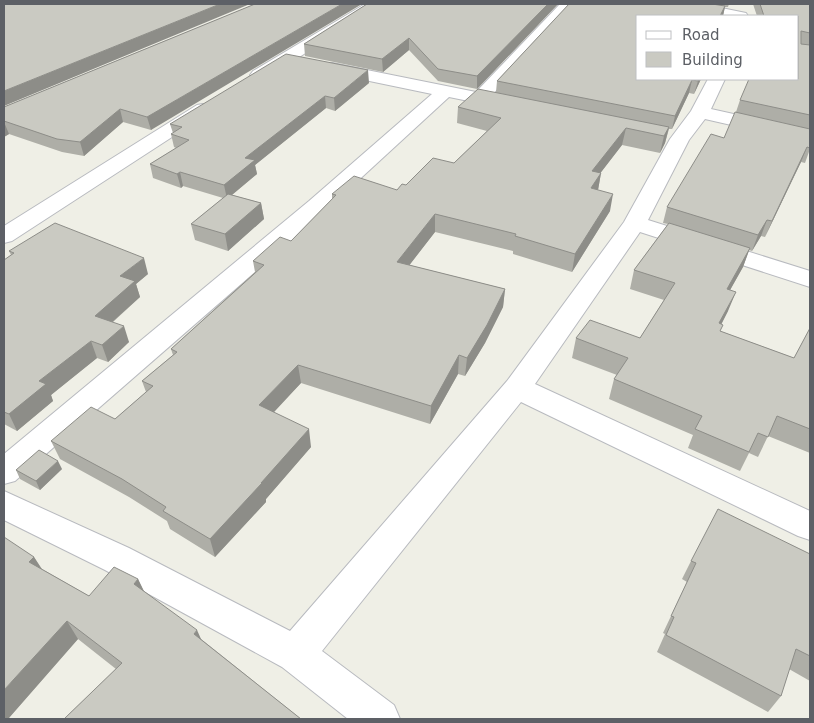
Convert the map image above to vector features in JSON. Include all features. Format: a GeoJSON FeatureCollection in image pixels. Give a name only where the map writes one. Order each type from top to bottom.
{"type":"FeatureCollection","features":[{"type":"Feature","properties":{"kind":"street"},"geometry":{"type":"LineString","coordinates":[[246,83],[375,4]]}},
{"type":"Feature","properties":{"kind":"street"},"geometry":{"type":"LineString","coordinates":[[480,98],[568,4]]}},
{"type":"Feature","properties":{"kind":"street"},"geometry":{"type":"LineString","coordinates":[[681,4],[736,15]]}},
{"type":"Feature","properties":{"kind":"street"},"geometry":{"type":"LineString","coordinates":[[286,59],[528,108]]}},
{"type":"Feature","properties":{"kind":"street"},"geometry":{"type":"LineString","coordinates":[[295,654],[517,388],[635,223],[671,137],[700,112],[716,80]]}},
{"type":"Feature","properties":{"kind":"street"},"geometry":{"type":"LineString","coordinates":[[4,472],[317,206],[446,91]]}},
{"type":"Feature","properties":{"kind":"street"},"geometry":{"type":"LineString","coordinates":[[7,231],[214,102]]}},
{"type":"Feature","properties":{"kind":"street"},"geometry":{"type":"LineString","coordinates":[[700,112],[810,137]]}},
{"type":"Feature","properties":{"kind":"street"},"geometry":{"type":"LineString","coordinates":[[635,223],[810,280]]}},
{"type":"Feature","properties":{"kind":"street"},"geometry":{"type":"LineString","coordinates":[[517,388],[810,526]]}},
{"type":"Feature","properties":{"kind":"street"},"geometry":{"type":"LineString","coordinates":[[4,505],[117,559],[295,654],[380,719]]}},
{"type":"Feature","properties":{"kind":"building"},"geometry":{"type":"Polygon","coordinates":[[[4,4],[220,4],[4,91],[4,4]]]}},
{"type":"Feature","properties":{"kind":"building"},"geometry":{"type":"Polygon","coordinates":[[[255,4],[342,4],[147,117],[120,109],[80,142],[57,139],[4,121],[4,107],[255,4]]]}},
{"type":"Feature","properties":{"kind":"building"},"geometry":{"type":"Polygon","coordinates":[[[367,4],[548,4],[477,76],[438,69],[409,38],[382,59],[304,44],[367,4]]]}},
{"type":"Feature","properties":{"kind":"building"},"geometry":{"type":"Polygon","coordinates":[[[569,4],[712,4],[725,6],[720,15],[636,15],[636,80],[692,80],[675,116],[497,81],[569,4]]]}},
{"type":"Feature","properties":{"kind":"building"},"geometry":{"type":"Polygon","coordinates":[[[760,4],[810,4],[810,33],[801,31],[801,44],[810,45],[810,115],[740,100],[749,80],[799,80],[799,15],[764,15],[760,4]]]}},
{"type":"Feature","properties":{"kind":"building"},"geometry":{"type":"Polygon","coordinates":[[[286,54],[368,70],[334,98],[325,96],[245,158],[255,160],[224,185],[180,172],[177,174],[150,164],[189,140],[171,134],[182,127],[170,124],[286,54]]]}},
{"type":"Feature","properties":{"kind":"building"},"geometry":{"type":"Polygon","coordinates":[[[478,89],[669,127],[664,136],[626,128],[592,171],[601,173],[591,188],[613,194],[575,254],[515,236],[516,234],[435,214],[397,262],[505,289],[487,325],[467,358],[459,355],[431,406],[298,365],[259,405],[309,429],[210,539],[163,511],[166,507],[122,479],[51,441],[91,407],[115,419],[153,386],[142,381],[177,352],[171,349],[264,265],[253,261],[280,237],[291,241],[336,195],[332,194],[354,176],[397,190],[402,184],[406,185],[433,158],[454,163],[501,118],[458,107],[478,89]]]}},
{"type":"Feature","properties":{"kind":"building"},"geometry":{"type":"Polygon","coordinates":[[[735,112],[810,129],[810,148],[807,147],[772,221],[767,220],[758,235],[667,207],[711,134],[724,138],[735,112]]]}},
{"type":"Feature","properties":{"kind":"building"},"geometry":{"type":"Polygon","coordinates":[[[228,194],[261,203],[225,234],[191,224],[228,194]]]}},
{"type":"Feature","properties":{"kind":"building"},"geometry":{"type":"Polygon","coordinates":[[[55,223],[144,258],[120,276],[135,281],[95,316],[124,326],[102,345],[91,341],[39,381],[46,384],[9,414],[4,412],[4,260],[14,253],[9,251],[55,223]]]}},
{"type":"Feature","properties":{"kind":"building"},"geometry":{"type":"Polygon","coordinates":[[[669,223],[750,248],[727,289],[736,292],[719,323],[723,325],[720,331],[794,358],[810,328],[810,429],[777,416],[768,437],[758,433],[749,452],[695,429],[702,416],[614,379],[628,358],[576,338],[590,320],[640,338],[675,283],[634,270],[669,223]]]}},
{"type":"Feature","properties":{"kind":"building"},"geometry":{"type":"Polygon","coordinates":[[[39,450],[58,461],[36,481],[16,470],[39,450]]]}},
{"type":"Feature","properties":{"kind":"building"},"geometry":{"type":"Polygon","coordinates":[[[718,509],[810,554],[810,656],[796,649],[781,696],[666,635],[674,617],[671,616],[696,563],[691,561],[718,509]]]}},
{"type":"Feature","properties":{"kind":"building"},"geometry":{"type":"Polygon","coordinates":[[[4,537],[34,557],[29,562],[89,596],[114,567],[138,579],[134,584],[197,630],[194,634],[301,719],[64,719],[122,663],[67,621],[4,690],[4,537]]]}}]}
